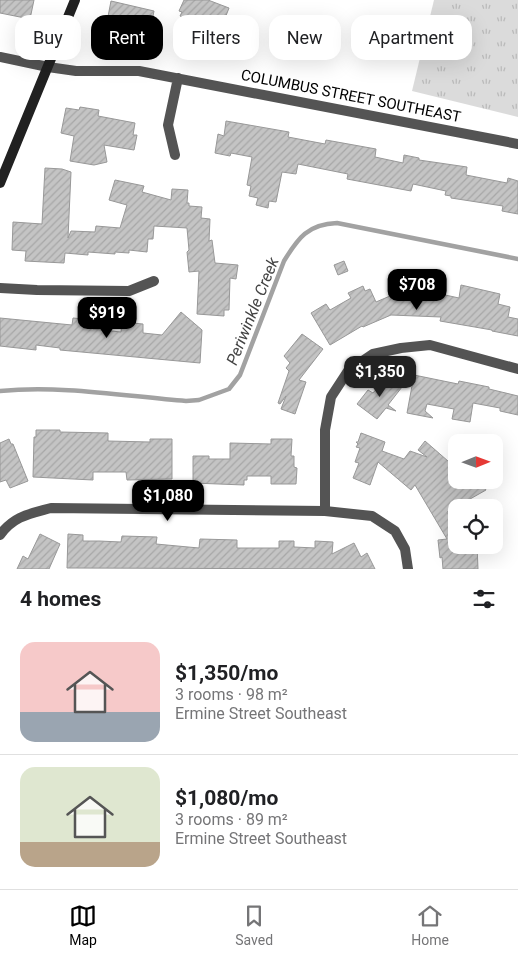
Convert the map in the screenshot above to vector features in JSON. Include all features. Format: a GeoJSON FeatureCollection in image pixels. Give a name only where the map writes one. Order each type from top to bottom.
{"type":"FeatureCollection","features":[{"type":"Feature","properties":{"kind":"main road"},"geometry":{"type":"LineString","coordinates":[[0,184],[75,0]]}},
{"type":"Feature","properties":{"kind":"street","name":"COLUMBUS STREET SOUTHEAST"},"geometry":{"type":"LineString","coordinates":[[0,57],[76,71],[138,71],[518,144]]}},
{"type":"Feature","properties":{"kind":"street"},"geometry":{"type":"LineString","coordinates":[[175,155],[168,124],[178,78]]}},
{"type":"Feature","properties":{"kind":"street"},"geometry":{"type":"LineString","coordinates":[[0,288],[129,291],[154,280]]}},
{"type":"Feature","properties":{"kind":"street"},"geometry":{"type":"LineString","coordinates":[[325,511],[325,430],[331,397],[348,371],[374,354],[401,348],[430,346],[518,369]]}},
{"type":"Feature","properties":{"kind":"street"},"geometry":{"type":"LineString","coordinates":[[0,535],[8,523],[29,513],[51,508],[325,511],[372,516],[395,531],[405,549],[408,569]]}},
{"type":"Feature","properties":{"kind":"green space"},"geometry":{"type":"Polygon","coordinates":[[[434,0],[518,0],[518,117],[412,91],[419,60],[472,60],[472,15],[430,15],[434,0]]]}},
{"type":"Feature","properties":{"kind":"building"},"geometry":{"type":"Polygon","coordinates":[[[0,0],[34,0],[31,15],[15,16],[0,13],[0,0]]]}},
{"type":"Feature","properties":{"kind":"building"},"geometry":{"type":"Polygon","coordinates":[[[184,0],[208,0],[229,8],[226,15],[180,15],[182,12],[179,11],[184,0]]]}},
{"type":"Feature","properties":{"kind":"building"},"geometry":{"type":"Polygon","coordinates":[[[111,1],[154,11],[153,15],[108,15],[111,1]]]}},
{"type":"Feature","properties":{"kind":"building"},"geometry":{"type":"Polygon","coordinates":[[[80,107],[99,110],[98,116],[135,123],[133,135],[137,135],[134,150],[104,145],[107,162],[94,165],[70,161],[74,136],[61,133],[66,108],[79,110],[80,107]]]}},
{"type":"Feature","properties":{"kind":"building"},"geometry":{"type":"Polygon","coordinates":[[[226,121],[289,132],[288,137],[325,144],[326,140],[376,149],[375,157],[403,163],[404,155],[419,158],[419,160],[467,167],[466,175],[507,183],[508,178],[518,181],[518,214],[502,211],[503,206],[451,198],[451,196],[445,195],[446,191],[413,184],[411,191],[347,179],[348,174],[298,164],[296,174],[282,172],[276,202],[269,201],[268,208],[256,205],[258,198],[249,196],[251,186],[247,185],[252,157],[231,153],[230,156],[215,153],[218,134],[224,136],[226,121]]]}},
{"type":"Feature","properties":{"kind":"building"},"geometry":{"type":"Polygon","coordinates":[[[45,168],[62,169],[71,172],[68,238],[71,231],[95,232],[96,226],[120,228],[127,205],[109,200],[115,180],[144,186],[142,192],[171,200],[172,189],[188,190],[187,203],[189,203],[189,206],[202,207],[201,218],[210,219],[209,241],[212,240],[215,263],[238,265],[236,279],[230,278],[229,310],[224,310],[224,316],[197,314],[199,271],[189,272],[187,228],[154,226],[153,239],[148,239],[147,252],[129,250],[129,253],[115,252],[115,254],[88,252],[88,255],[65,253],[64,263],[25,261],[26,251],[12,250],[13,222],[42,224],[45,168]]]}},
{"type":"Feature","properties":{"kind":"building"},"geometry":{"type":"Polygon","coordinates":[[[344,261],[348,271],[338,275],[334,265],[344,261]]]}},
{"type":"Feature","properties":{"kind":"building"},"geometry":{"type":"Polygon","coordinates":[[[461,285],[500,294],[498,304],[510,307],[508,317],[518,319],[518,336],[440,321],[441,317],[391,315],[362,326],[330,345],[311,313],[326,304],[330,310],[351,298],[348,293],[363,286],[365,291],[370,289],[376,302],[404,290],[437,292],[459,298],[461,285]]]}},
{"type":"Feature","properties":{"kind":"building"},"geometry":{"type":"Polygon","coordinates":[[[181,312],[202,330],[200,363],[60,350],[60,348],[36,345],[36,350],[0,346],[0,318],[72,325],[73,318],[94,320],[93,329],[121,332],[122,322],[143,324],[143,333],[162,335],[181,312]]]}},
{"type":"Feature","properties":{"kind":"building"},"geometry":{"type":"Polygon","coordinates":[[[302,334],[323,349],[299,380],[306,382],[295,414],[281,409],[286,396],[280,404],[278,403],[289,371],[286,368],[290,363],[284,356],[302,334]]]}},
{"type":"Feature","properties":{"kind":"building"},"geometry":{"type":"Polygon","coordinates":[[[414,375],[458,384],[459,381],[489,387],[489,389],[518,396],[518,415],[500,411],[500,408],[473,403],[470,422],[452,419],[454,409],[427,404],[425,411],[433,418],[407,413],[414,375]]]}},
{"type":"Feature","properties":{"kind":"building"},"geometry":{"type":"Polygon","coordinates":[[[387,376],[402,387],[388,405],[396,411],[386,408],[377,419],[357,404],[368,390],[373,393],[387,376]]]}},
{"type":"Feature","properties":{"kind":"building"},"geometry":{"type":"Polygon","coordinates":[[[36,430],[108,433],[108,441],[150,442],[150,439],[172,439],[172,479],[127,480],[126,472],[93,472],[93,480],[33,477],[34,437],[36,437],[36,430]]]}},
{"type":"Feature","properties":{"kind":"building"},"geometry":{"type":"Polygon","coordinates":[[[361,433],[385,442],[382,451],[404,459],[410,451],[427,457],[418,450],[425,441],[448,461],[448,489],[485,489],[470,499],[448,499],[448,554],[477,554],[478,569],[443,569],[438,540],[447,539],[415,485],[411,490],[378,462],[370,485],[353,478],[359,463],[355,462],[360,448],[356,447],[358,444],[356,442],[358,442],[361,433]]]}},
{"type":"Feature","properties":{"kind":"building"},"geometry":{"type":"Polygon","coordinates":[[[9,439],[11,444],[13,444],[28,481],[10,488],[6,480],[0,482],[0,443],[9,439]]]}},
{"type":"Feature","properties":{"kind":"building"},"geometry":{"type":"Polygon","coordinates":[[[271,439],[292,439],[291,456],[294,456],[294,467],[297,468],[296,484],[271,484],[271,476],[247,476],[247,480],[244,480],[244,485],[193,483],[193,456],[209,456],[209,459],[230,459],[230,443],[271,444],[271,439]]]}},
{"type":"Feature","properties":{"kind":"building"},"geometry":{"type":"Polygon","coordinates":[[[40,534],[60,544],[49,569],[17,569],[23,556],[28,559],[40,534]]]}},
{"type":"Feature","properties":{"kind":"building"},"geometry":{"type":"Polygon","coordinates":[[[68,534],[83,535],[83,541],[121,542],[122,536],[157,537],[156,544],[199,548],[200,539],[237,540],[237,548],[279,548],[279,541],[294,541],[294,547],[315,548],[315,541],[333,542],[332,554],[354,543],[361,557],[367,553],[375,569],[67,568],[68,534]]]}},
{"type":"Feature","properties":{"kind":"waterway","name":"Periwinkle Creek"},"geometry":{"type":"LineString","coordinates":[[0,391],[69,390],[186,401],[199,400],[229,389],[240,375],[284,261],[299,239],[318,226],[337,223],[518,259]]}}]}
